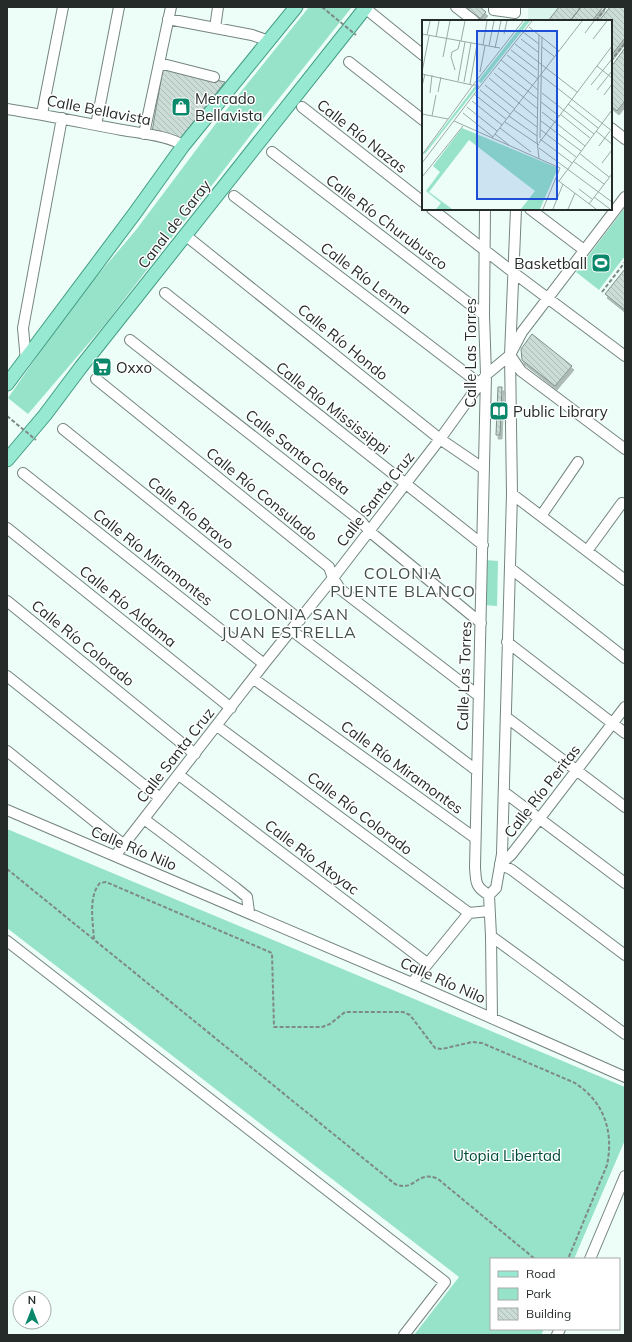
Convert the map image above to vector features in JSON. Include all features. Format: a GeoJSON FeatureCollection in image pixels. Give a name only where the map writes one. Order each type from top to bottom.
{"type":"FeatureCollection","features":[{"type":"Feature","properties":{"kind":"main road"},"geometry":{"type":"LineString","coordinates":[[7,384],[26,361],[181,143],[269,41],[296,7]]}},
{"type":"Feature","properties":{"kind":"main road","name":"Canal de Garay"},"geometry":{"type":"LineString","coordinates":[[7,460],[45,415],[185,235],[366,8]]}},
{"type":"Feature","properties":{"kind":"street"},"geometry":{"type":"LineString","coordinates":[[42,114],[63,7]]}},
{"type":"Feature","properties":{"kind":"street"},"geometry":{"type":"LineString","coordinates":[[96,125],[119,7]]}},
{"type":"Feature","properties":{"kind":"street"},"geometry":{"type":"LineString","coordinates":[[144,134],[170,7]]}},
{"type":"Feature","properties":{"kind":"street"},"geometry":{"type":"LineString","coordinates":[[215,28],[218,7]]}},
{"type":"Feature","properties":{"kind":"street"},"geometry":{"type":"LineString","coordinates":[[456,7],[473,20]]}},
{"type":"Feature","properties":{"kind":"street"},"geometry":{"type":"LineString","coordinates":[[494,7],[494,10],[515,13],[515,7]]}},
{"type":"Feature","properties":{"kind":"street"},"geometry":{"type":"LineString","coordinates":[[366,8],[422,53]]}},
{"type":"Feature","properties":{"kind":"street"},"geometry":{"type":"LineString","coordinates":[[168,19],[252,36],[269,41]]}},
{"type":"Feature","properties":{"kind":"street"},"geometry":{"type":"LineString","coordinates":[[349,62],[422,119]]}},
{"type":"Feature","properties":{"kind":"street"},"geometry":{"type":"LineString","coordinates":[[159,63],[214,76]]}},
{"type":"Feature","properties":{"kind":"street","name":"Calle Río Nazas"},"geometry":{"type":"LineString","coordinates":[[302,107],[422,201]]}},
{"type":"Feature","properties":{"kind":"street","name":"Calle Bellavista"},"geometry":{"type":"LineString","coordinates":[[7,109],[42,114],[144,134],[181,143]]}},
{"type":"Feature","properties":{"kind":"street"},"geometry":{"type":"LineString","coordinates":[[26,361],[23,328],[62,118]]}},
{"type":"Feature","properties":{"kind":"street"},"geometry":{"type":"LineString","coordinates":[[612,129],[625,139]]}},
{"type":"Feature","properties":{"kind":"street","name":"Calle Río Churubusco"},"geometry":{"type":"LineString","coordinates":[[272,152],[484,315]]}},
{"type":"Feature","properties":{"kind":"street","name":"Calle Río Lerma"},"geometry":{"type":"LineString","coordinates":[[234,196],[480,384]]}},
{"type":"Feature","properties":{"kind":"street","name":"Calle Santa Cruz"},"geometry":{"type":"LineString","coordinates":[[115,856],[264,664],[333,578],[440,439],[486,375],[510,355],[522,332],[620,201]]}},
{"type":"Feature","properties":{"kind":"street"},"geometry":{"type":"LineString","coordinates":[[433,210],[514,273],[625,356]]}},
{"type":"Feature","properties":{"kind":"street","name":"Calle Las Torres"},"geometry":{"type":"LineString","coordinates":[[485,210],[484,315],[486,375],[475,838],[476,884],[481,891],[489,895]]}},
{"type":"Feature","properties":{"kind":"street"},"geometry":{"type":"LineString","coordinates":[[492,1018],[489,895],[496,888],[500,864],[504,792],[512,494],[510,355],[516,210]]}},
{"type":"Feature","properties":{"kind":"street"},"geometry":{"type":"LineString","coordinates":[[531,210],[584,250]]}},
{"type":"Feature","properties":{"kind":"street","name":"Calle Río Hondo"},"geometry":{"type":"LineString","coordinates":[[185,235],[440,439],[484,469]]}},
{"type":"Feature","properties":{"kind":"street","name":"Calle Río Mississippi"},"geometry":{"type":"LineString","coordinates":[[165,294],[483,546]]}},
{"type":"Feature","properties":{"kind":"street","name":"Calle Santa Coleta"},"geometry":{"type":"LineString","coordinates":[[130,340],[361,521],[369,531],[481,623]]}},
{"type":"Feature","properties":{"kind":"street"},"geometry":{"type":"LineString","coordinates":[[510,355],[521,371],[625,449]]}},
{"type":"Feature","properties":{"kind":"street","name":"Calle Río Consulado"},"geometry":{"type":"LineString","coordinates":[[96,379],[329,567],[333,578],[340,589],[478,696]]}},
{"type":"Feature","properties":{"kind":"street","name":"Calle Río Bravo"},"geometry":{"type":"LineString","coordinates":[[63,429],[300,620]]}},
{"type":"Feature","properties":{"kind":"street"},"geometry":{"type":"LineString","coordinates":[[541,516],[578,462]]}},
{"type":"Feature","properties":{"kind":"street","name":"Calle Río Miramontes"},"geometry":{"type":"LineString","coordinates":[[23,473],[264,664]]}},
{"type":"Feature","properties":{"kind":"street"},"geometry":{"type":"LineString","coordinates":[[512,494],[625,580]]}},
{"type":"Feature","properties":{"kind":"street"},"geometry":{"type":"LineString","coordinates":[[587,551],[622,503]]}},
{"type":"Feature","properties":{"kind":"street","name":"Calle Río Aldama"},"geometry":{"type":"LineString","coordinates":[[7,528],[231,708]]}},
{"type":"Feature","properties":{"kind":"street"},"geometry":{"type":"LineString","coordinates":[[510,568],[625,658]]}},
{"type":"Feature","properties":{"kind":"street","name":"Calle Río Colorado"},"geometry":{"type":"LineString","coordinates":[[7,601],[195,754]]}},
{"type":"Feature","properties":{"kind":"street"},"geometry":{"type":"LineString","coordinates":[[292,630],[476,770]]}},
{"type":"Feature","properties":{"kind":"street"},"geometry":{"type":"LineString","coordinates":[[508,642],[625,733]]}},
{"type":"Feature","properties":{"kind":"street"},"geometry":{"type":"LineString","coordinates":[[7,676],[160,798]]}},
{"type":"Feature","properties":{"kind":"street","name":"Calle Río Miramontes"},"geometry":{"type":"LineString","coordinates":[[254,678],[475,838]]}},
{"type":"Feature","properties":{"kind":"street","name":"Calle Río Peritas"},"geometry":{"type":"LineString","coordinates":[[500,864],[511,855],[578,770],[625,707]]}},
{"type":"Feature","properties":{"kind":"street"},"geometry":{"type":"LineString","coordinates":[[506,717],[625,807]]}},
{"type":"Feature","properties":{"kind":"street","name":"Calle Río Colorado"},"geometry":{"type":"LineString","coordinates":[[217,726],[469,913]]}},
{"type":"Feature","properties":{"kind":"street"},"geometry":{"type":"LineString","coordinates":[[7,751],[124,845]]}},
{"type":"Feature","properties":{"kind":"street","name":"Calle Río Atoyac"},"geometry":{"type":"LineString","coordinates":[[179,775],[427,963]]}},
{"type":"Feature","properties":{"kind":"street"},"geometry":{"type":"LineString","coordinates":[[504,792],[625,883]]}},
{"type":"Feature","properties":{"kind":"street","name":"Calle Río Nilo"},"geometry":{"type":"LineString","coordinates":[[7,810],[249,912],[625,1077]]}},
{"type":"Feature","properties":{"kind":"street","name":"Calle Río Nilo"},"geometry":{"type":"LineString","coordinates":[[144,819],[247,897],[249,912]]}},
{"type":"Feature","properties":{"kind":"street"},"geometry":{"type":"LineString","coordinates":[[500,864],[512,870],[625,955]]}},
{"type":"Feature","properties":{"kind":"street"},"geometry":{"type":"LineString","coordinates":[[412,983],[469,913],[489,911]]}},
{"type":"Feature","properties":{"kind":"street"},"geometry":{"type":"LineString","coordinates":[[491,936],[625,1034]]}},
{"type":"Feature","properties":{"kind":"street"},"geometry":{"type":"LineString","coordinates":[[7,941],[445,1282],[404,1335]]}},
{"type":"Feature","properties":{"kind":"street"},"geometry":{"type":"LineString","coordinates":[[590,1258],[624,1179]]}},
{"type":"Feature","properties":{"kind":"path"},"geometry":{"type":"LineString","coordinates":[[322,7],[356,35]]}},
{"type":"Feature","properties":{"kind":"path"},"geometry":{"type":"LineString","coordinates":[[597,20],[606,7]]}},
{"type":"Feature","properties":{"kind":"path"},"geometry":{"type":"LineString","coordinates":[[612,60],[625,43]]}},
{"type":"Feature","properties":{"kind":"path"},"geometry":{"type":"LineString","coordinates":[[602,292],[625,262]]}},
{"type":"Feature","properties":{"kind":"path"},"geometry":{"type":"LineString","coordinates":[[7,416],[36,440]]}},
{"type":"Feature","properties":{"kind":"path"},"geometry":{"type":"LineString","coordinates":[[7,869],[395,1184],[401,1187],[407,1187],[425,1176],[432,1176],[438,1179],[534,1258]]}},
{"type":"Feature","properties":{"kind":"path"},"geometry":{"type":"LineString","coordinates":[[94,939],[92,896],[95,888],[100,883],[106,882],[272,953],[274,1026],[322,1027],[330,1024],[345,1012],[403,1012],[410,1015],[435,1048],[442,1049],[472,1042],[482,1043],[575,1083],[592,1096],[601,1108],[606,1120],[609,1140],[609,1154],[607,1165],[568,1258]]}},
{"type":"Feature","properties":{"kind":"shaded area"},"geometry":{"type":"Polygon","coordinates":[[[528,7],[581,7],[571,20],[528,20],[528,7]]]}},
{"type":"Feature","properties":{"kind":"green space"},"geometry":{"type":"Polygon","coordinates":[[[309,7],[352,7],[269,111],[106,323],[28,414],[8,398],[75,302],[136,230],[223,114],[309,7]]]}},
{"type":"Feature","properties":{"kind":"green space"},"geometry":{"type":"Polygon","coordinates":[[[624,209],[625,256],[599,290],[576,272],[624,209]]]}},
{"type":"Feature","properties":{"kind":"green space"},"geometry":{"type":"Polygon","coordinates":[[[485,560],[498,561],[497,606],[484,605],[485,560]]]}},
{"type":"Feature","properties":{"kind":"green space","name":"Utopia Libertad"},"geometry":{"type":"Polygon","coordinates":[[[7,829],[625,1087],[625,1140],[574,1258],[490,1258],[490,1330],[544,1330],[541,1335],[414,1335],[459,1277],[7,928],[7,829]]]}},
{"type":"Feature","properties":{"kind":"building"},"geometry":{"type":"Polygon","coordinates":[[[470,7],[480,7],[486,12],[480,19],[468,10],[470,7]]]}},
{"type":"Feature","properties":{"kind":"building"},"geometry":{"type":"Polygon","coordinates":[[[559,7],[581,7],[571,20],[549,20],[559,7]]]}},
{"type":"Feature","properties":{"kind":"building"},"geometry":{"type":"Polygon","coordinates":[[[581,7],[603,7],[593,20],[571,20],[581,7]]]}},
{"type":"Feature","properties":{"kind":"building"},"geometry":{"type":"Polygon","coordinates":[[[610,7],[625,7],[625,38],[612,55],[612,20],[600,20],[610,7]]]}},
{"type":"Feature","properties":{"kind":"building"},"geometry":{"type":"Polygon","coordinates":[[[625,48],[625,101],[617,111],[612,107],[612,66],[625,48]]]}},
{"type":"Feature","properties":{"kind":"building","name":"Mercado Bellavista"},"geometry":{"type":"Polygon","coordinates":[[[163,68],[225,82],[181,138],[152,132],[163,68]]]}},
{"type":"Feature","properties":{"kind":"building"},"geometry":{"type":"Polygon","coordinates":[[[625,269],[625,310],[605,294],[625,269]]]}},
{"type":"Feature","properties":{"kind":"building"},"geometry":{"type":"Polygon","coordinates":[[[532,334],[572,366],[555,386],[522,360],[521,349],[532,334]]]}},
{"type":"Feature","properties":{"kind":"building","name":"Public Library"},"geometry":{"type":"Polygon","coordinates":[[[498,387],[502,387],[500,435],[496,435],[498,387]]]}},
{"type":"Feature","properties":{"kind":"place","name":"Mercado Bellavista"},"geometry":{"type":"Point","coordinates":[181,107]}},
{"type":"Feature","properties":{"kind":"place","name":"Basketball"},"geometry":{"type":"Point","coordinates":[601,263]}},
{"type":"Feature","properties":{"kind":"place","name":"Oxxo"},"geometry":{"type":"Point","coordinates":[102,367]}},
{"type":"Feature","properties":{"kind":"place","name":"Public Library"},"geometry":{"type":"Point","coordinates":[499,411]}},
{"type":"Feature","properties":{"kind":"district","name":"COLONIA PUENTE BLANCO"},"geometry":{"type":"Point","coordinates":[403,582]}},
{"type":"Feature","properties":{"kind":"district","name":"COLONIA SAN JUAN ESTRELLA"},"geometry":{"type":"Point","coordinates":[289,623]}}]}
